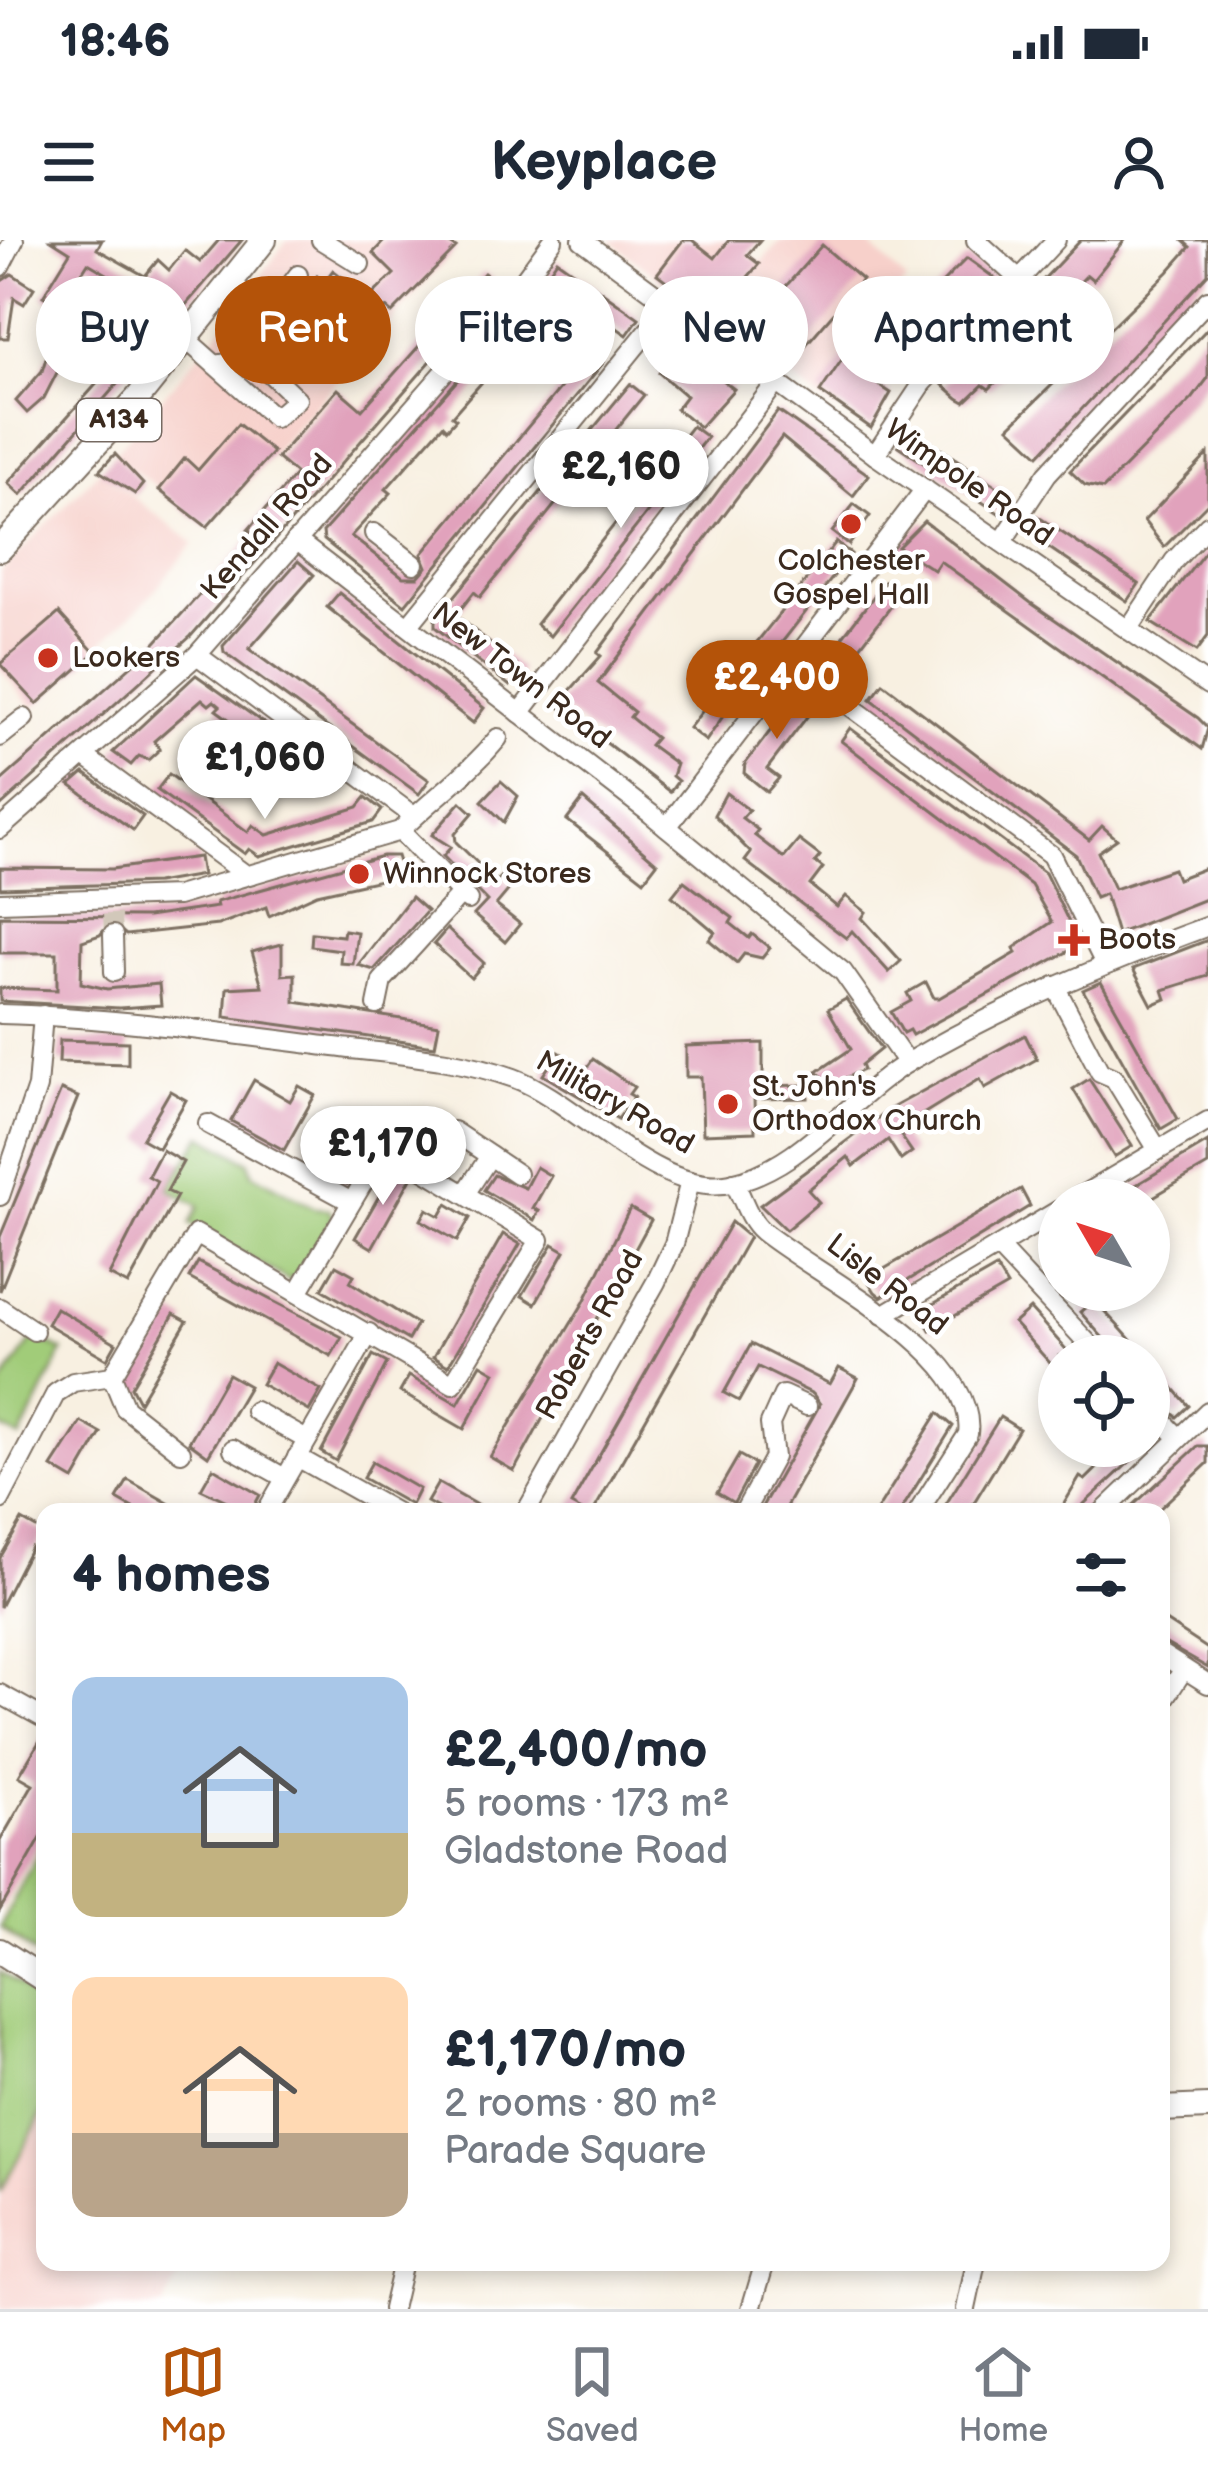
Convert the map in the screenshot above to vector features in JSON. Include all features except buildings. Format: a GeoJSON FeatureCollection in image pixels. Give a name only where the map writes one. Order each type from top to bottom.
{"type":"FeatureCollection","features":[{"type":"Feature","properties":{"kind":"main road","name":"A134"},"geometry":{"type":"LineString","coordinates":[[236,276],[264,240]]}},
{"type":"Feature","properties":{"kind":"main road","name":"A134"},"geometry":{"type":"LineString","coordinates":[[191,333],[215,303]]}},
{"type":"Feature","properties":{"kind":"main road","name":"A134"},"geometry":{"type":"LineString","coordinates":[[0,549],[80,466],[148,384]]}},
{"type":"Feature","properties":{"kind":"main road"},"geometry":{"type":"LineString","coordinates":[[0,1952],[36,1974]]}},
{"type":"Feature","properties":{"kind":"main road"},"geometry":{"type":"LineString","coordinates":[[1170,2108],[1208,2107]]}},
{"type":"Feature","properties":{"kind":"street"},"geometry":{"type":"LineString","coordinates":[[0,267],[14,240]]}},
{"type":"Feature","properties":{"kind":"street"},"geometry":{"type":"LineString","coordinates":[[321,240],[360,264]]}},
{"type":"Feature","properties":{"kind":"street","name":"Kendall Road"},"geometry":{"type":"LineString","coordinates":[[0,829],[197,655],[517,289],[553,240]]}},
{"type":"Feature","properties":{"kind":"street","name":"Wimpole Road"},"geometry":{"type":"LineString","coordinates":[[582,240],[639,283]]}},
{"type":"Feature","properties":{"kind":"street"},"geometry":{"type":"LineString","coordinates":[[976,240],[1016,276]]}},
{"type":"Feature","properties":{"kind":"street"},"geometry":{"type":"LineString","coordinates":[[1022,276],[1056,240]]}},
{"type":"Feature","properties":{"kind":"street"},"geometry":{"type":"LineString","coordinates":[[1002,542],[1047,474],[1208,301]]}},
{"type":"Feature","properties":{"kind":"street"},"geometry":{"type":"LineString","coordinates":[[410,626],[429,574],[639,339]]}},
{"type":"Feature","properties":{"kind":"street"},"geometry":{"type":"LineString","coordinates":[[191,344],[214,365]]}},
{"type":"Feature","properties":{"kind":"street"},"geometry":{"type":"LineString","coordinates":[[520,713],[775,384]]}},
{"type":"Feature","properties":{"kind":"street","name":"Wimpole Road"},"geometry":{"type":"LineString","coordinates":[[777,384],[1208,685]]}},
{"type":"Feature","properties":{"kind":"street"},"geometry":{"type":"LineString","coordinates":[[875,454],[922,384]]}},
{"type":"Feature","properties":{"kind":"street"},"geometry":{"type":"LineString","coordinates":[[667,827],[925,489]]}},
{"type":"Feature","properties":{"kind":"street"},"geometry":{"type":"LineString","coordinates":[[1128,630],[1174,561],[1208,525]]}},
{"type":"Feature","properties":{"kind":"street"},"geometry":{"type":"LineString","coordinates":[[374,532],[429,574]]}},
{"type":"Feature","properties":{"kind":"street","name":"New Town Road"},"geometry":{"type":"LineString","coordinates":[[296,540],[667,827],[843,972],[907,1063]]}},
{"type":"Feature","properties":{"kind":"street"},"geometry":{"type":"LineString","coordinates":[[197,655],[405,823],[465,898],[382,981],[377,1005]]}},
{"type":"Feature","properties":{"kind":"street"},"geometry":{"type":"LineString","coordinates":[[795,664],[1051,856],[1105,964]]}},
{"type":"Feature","properties":{"kind":"street"},"geometry":{"type":"LineString","coordinates":[[0,737],[24,718]]}},
{"type":"Feature","properties":{"kind":"street"},"geometry":{"type":"LineString","coordinates":[[0,902],[112,908],[178,896],[405,823],[444,796],[498,738]]}},
{"type":"Feature","properties":{"kind":"street"},"geometry":{"type":"LineString","coordinates":[[84,756],[246,875]]}},
{"type":"Feature","properties":{"kind":"street"},"geometry":{"type":"LineString","coordinates":[[734,1183],[795,1152],[907,1063],[1055,986],[1208,926]]}},
{"type":"Feature","properties":{"kind":"street"},"geometry":{"type":"LineString","coordinates":[[113,935],[114,972]]}},
{"type":"Feature","properties":{"kind":"street"},"geometry":{"type":"LineString","coordinates":[[1055,986],[1100,1072],[1114,1078],[1158,1150]]}},
{"type":"Feature","properties":{"kind":"street","name":"Military Road"},"geometry":{"type":"LineString","coordinates":[[0,1014],[194,1028],[514,1078],[651,1163],[690,1180],[734,1183]]}},
{"type":"Feature","properties":{"kind":"street"},"geometry":{"type":"LineString","coordinates":[[0,1196],[38,1087],[43,1015]]}},
{"type":"Feature","properties":{"kind":"street"},"geometry":{"type":"LineString","coordinates":[[1110,1179],[1208,1121]]}},
{"type":"Feature","properties":{"kind":"street"},"geometry":{"type":"LineString","coordinates":[[208,1124],[348,1200]]}},
{"type":"Feature","properties":{"kind":"street"},"geometry":{"type":"LineString","coordinates":[[453,1131],[517,1174]]}},
{"type":"Feature","properties":{"kind":"street"},"geometry":{"type":"LineString","coordinates":[[112,1376],[196,1234],[453,1384],[540,1240],[385,1146],[348,1200],[299,1291]]}},
{"type":"Feature","properties":{"kind":"street"},"geometry":{"type":"LineString","coordinates":[[465,1194],[490,1156]]}},
{"type":"Feature","properties":{"kind":"street","name":"Roberts Road"},"geometry":{"type":"LineString","coordinates":[[531,1503],[656,1282],[674,1244],[690,1180]]}},
{"type":"Feature","properties":{"kind":"street","name":"Lisle Road"},"geometry":{"type":"LineString","coordinates":[[734,1183],[760,1229],[883,1315],[946,1371],[970,1418],[968,1434],[931,1503]]}},
{"type":"Feature","properties":{"kind":"street"},"geometry":{"type":"LineString","coordinates":[[883,1315],[1038,1223]]}},
{"type":"Feature","properties":{"kind":"street"},"geometry":{"type":"LineString","coordinates":[[998,1247],[1080,1335]]}},
{"type":"Feature","properties":{"kind":"street"},"geometry":{"type":"LineString","coordinates":[[0,1308],[34,1331]]}},
{"type":"Feature","properties":{"kind":"street"},"geometry":{"type":"LineString","coordinates":[[271,1503],[368,1333]]}},
{"type":"Feature","properties":{"kind":"street"},"geometry":{"type":"LineString","coordinates":[[112,1376],[125,1408],[181,1453]]}},
{"type":"Feature","properties":{"kind":"street"},"geometry":{"type":"LineString","coordinates":[[0,1500],[56,1393],[74,1382],[112,1376]]}},
{"type":"Feature","properties":{"kind":"street"},"geometry":{"type":"LineString","coordinates":[[749,1503],[774,1457],[770,1424],[783,1396],[807,1406]]}},
{"type":"Feature","properties":{"kind":"street"},"geometry":{"type":"LineString","coordinates":[[256,1411],[382,1503]]}},
{"type":"Feature","properties":{"kind":"street"},"geometry":{"type":"LineString","coordinates":[[1112,1503],[1208,1411]]}},
{"type":"Feature","properties":{"kind":"street"},"geometry":{"type":"LineString","coordinates":[[1170,1429],[1179,1438]]}},
{"type":"Feature","properties":{"kind":"street"},"geometry":{"type":"LineString","coordinates":[[233,1449],[285,1478]]}},
{"type":"Feature","properties":{"kind":"street"},"geometry":{"type":"LineString","coordinates":[[1170,1660],[1208,1684]]}},
{"type":"Feature","properties":{"kind":"street"},"geometry":{"type":"LineString","coordinates":[[1170,1690],[1184,1669]]}},
{"type":"Feature","properties":{"kind":"street"},"geometry":{"type":"LineString","coordinates":[[0,1694],[36,1714]]}},
{"type":"Feature","properties":{"kind":"street"},"geometry":{"type":"LineString","coordinates":[[392,2309],[401,2271]]}},
{"type":"Feature","properties":{"kind":"street"},"geometry":{"type":"LineString","coordinates":[[751,2309],[762,2271]]}},
{"type":"Feature","properties":{"kind":"street"},"geometry":{"type":"LineString","coordinates":[[966,2309],[973,2271]]}},
{"type":"Feature","properties":{"kind":"shaded area"},"geometry":{"type":"Polygon","coordinates":[[[287,240],[444,240],[456,248],[431,276],[415,276],[415,294],[391,321],[391,276],[261,276],[287,240]]]}},
{"type":"Feature","properties":{"kind":"shaded area"},"geometry":{"type":"Polygon","coordinates":[[[609,240],[729,240],[761,263],[781,240],[864,240],[902,276],[832,276],[832,384],[854,384],[836,411],[800,384],[808,384],[808,276],[657,276],[609,240]]]}},
{"type":"Feature","properties":{"kind":"shaded area"},"geometry":{"type":"Polygon","coordinates":[[[215,336],[215,384],[335,384],[207,527],[114,454],[174,384],[191,384],[191,364],[215,336]]]}},
{"type":"Feature","properties":{"kind":"shaded area"},"geometry":{"type":"Polygon","coordinates":[[[99,471],[194,543],[145,602],[32,708],[0,669],[0,573],[99,471]]]}},
{"type":"Feature","properties":{"kind":"shaded area"},"geometry":{"type":"Polygon","coordinates":[[[36,2125],[36,2271],[183,2271],[161,2309],[0,2309],[0,2192],[36,2125]]]}},
{"type":"Feature","properties":{"kind":"green space"},"geometry":{"type":"Polygon","coordinates":[[[202,1135],[249,1162],[252,1173],[315,1208],[329,1209],[333,1218],[304,1274],[288,1280],[190,1224],[199,1206],[169,1189],[202,1135]]]}},
{"type":"Feature","properties":{"kind":"green space"},"geometry":{"type":"Polygon","coordinates":[[[34,1337],[63,1351],[20,1438],[0,1427],[0,1387],[34,1337]]]}},
{"type":"Feature","properties":{"kind":"green space"},"geometry":{"type":"Polygon","coordinates":[[[36,1857],[36,1955],[0,1927],[36,1857]]]}},
{"type":"Feature","properties":{"kind":"green space"},"geometry":{"type":"Polygon","coordinates":[[[0,1972],[36,1996],[36,2125],[0,2192],[0,1972]]]}},
{"type":"Feature","properties":{"kind":"tunnel"},"geometry":{"type":"LineString","coordinates":[[112,914],[113,935]]}},
{"type":"Feature","properties":{"kind":"place","name":"Colchester Gospel Hall"},"geometry":{"type":"Point","coordinates":[851,524]}},
{"type":"Feature","properties":{"kind":"place","name":"Lookers"},"geometry":{"type":"Point","coordinates":[48,658]}},
{"type":"Feature","properties":{"kind":"place","name":"Winnock Stores"},"geometry":{"type":"Point","coordinates":[359,874]}},
{"type":"Feature","properties":{"kind":"place","name":"Boots"},"geometry":{"type":"Point","coordinates":[1074,940]}},
{"type":"Feature","properties":{"kind":"place","name":"St. John's Orthodox Church"},"geometry":{"type":"Point","coordinates":[728,1104]}}]}
